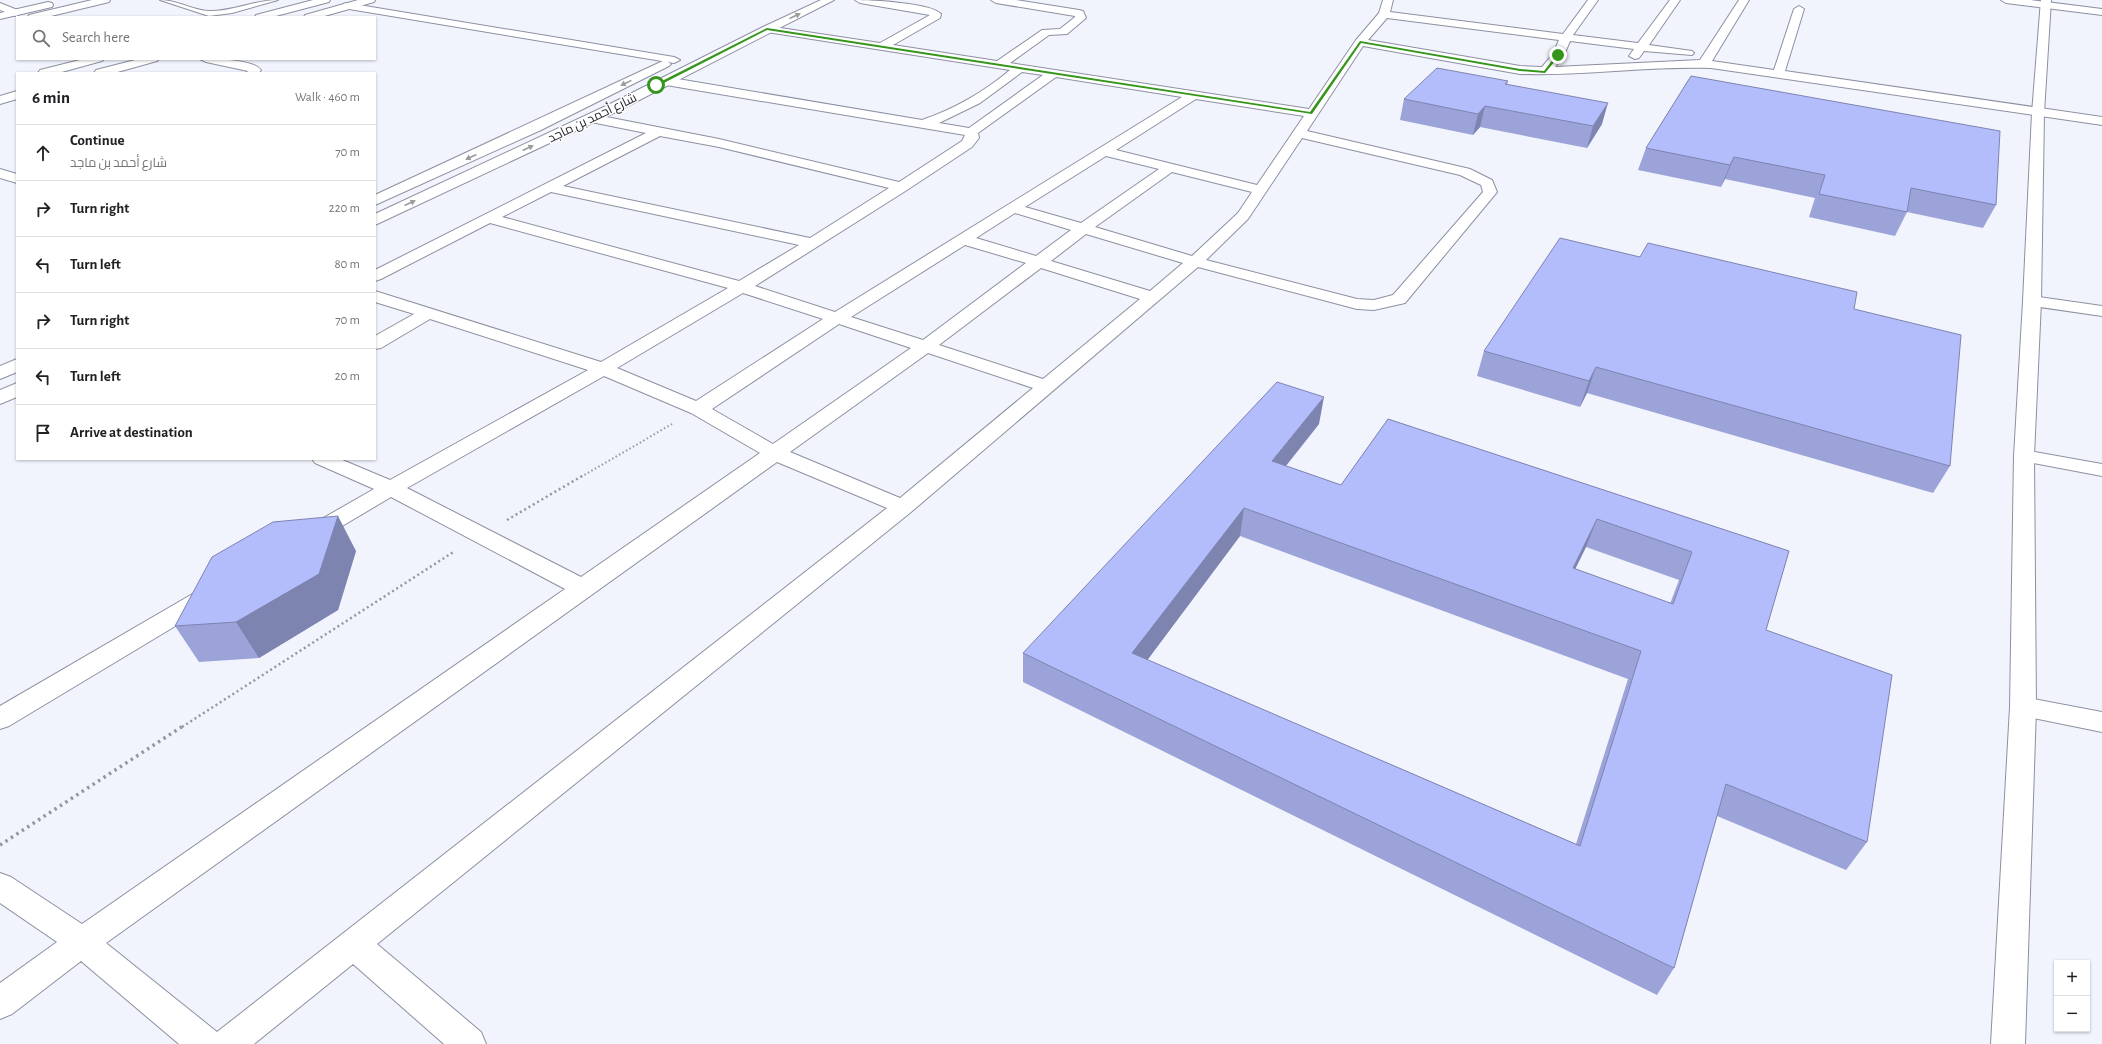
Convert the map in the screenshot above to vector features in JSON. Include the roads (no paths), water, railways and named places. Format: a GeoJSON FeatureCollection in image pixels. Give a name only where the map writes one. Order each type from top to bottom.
{"type":"FeatureCollection","features":[{"type":"Feature","properties":{"kind":"street"},"geometry":{"type":"LineString","coordinates":[[20,16],[70,0]]}},
{"type":"Feature","properties":{"kind":"street"},"geometry":{"type":"LineString","coordinates":[[37,16],[105,0]]}},
{"type":"Feature","properties":{"kind":"street"},"geometry":{"type":"LineString","coordinates":[[264,16],[325,0]]}},
{"type":"Feature","properties":{"kind":"street"},"geometry":{"type":"LineString","coordinates":[[312,16],[370,0]]}},
{"type":"Feature","properties":{"kind":"street"},"geometry":{"type":"LineString","coordinates":[[744,27],[800,0]]}},
{"type":"Feature","properties":{"kind":"street","name":"شارع أحمد بن ماجد"},"geometry":{"type":"LineString","coordinates":[[376,220],[591,118],[767,29],[829,0]]}},
{"type":"Feature","properties":{"kind":"street"},"geometry":{"type":"LineString","coordinates":[[860,0],[929,11],[936,14],[936,16],[881,47]]}},
{"type":"Feature","properties":{"kind":"street"},"geometry":{"type":"LineString","coordinates":[[996,0],[1072,11],[1079,13],[1082,18],[1063,32],[1046,32],[1001,64]]}},
{"type":"Feature","properties":{"kind":"street"},"geometry":{"type":"LineString","coordinates":[[1545,72],[1558,55],[1566,37],[1593,0]]}},
{"type":"Feature","properties":{"kind":"street"},"geometry":{"type":"LineString","coordinates":[[1629,66],[1641,46],[1675,0]]}},
{"type":"Feature","properties":{"kind":"street"},"geometry":{"type":"LineString","coordinates":[[1706,60],[1744,0]]}},
{"type":"Feature","properties":{"kind":"street"},"geometry":{"type":"LineString","coordinates":[[2006,0],[2045,3],[2102,12]]}},
{"type":"Feature","properties":{"kind":"street"},"geometry":{"type":"LineString","coordinates":[[2008,1044],[2023,707],[2024,456],[2032,301],[2038,113],[2045,3]]}},
{"type":"Feature","properties":{"kind":"street"},"geometry":{"type":"LineString","coordinates":[[0,6],[16,16]]}},
{"type":"Feature","properties":{"kind":"street"},"geometry":{"type":"LineString","coordinates":[[347,6],[674,60]]}},
{"type":"Feature","properties":{"kind":"street"},"geometry":{"type":"LineString","coordinates":[[228,1044],[903,507],[1196,262],[1243,216],[1360,42],[1386,7],[1566,37],[1641,46],[1778,74],[2038,113],[2102,121]]}},
{"type":"Feature","properties":{"kind":"street"},"geometry":{"type":"LineString","coordinates":[[1778,74],[1799,9]]}},
{"type":"Feature","properties":{"kind":"street"},"geometry":{"type":"LineString","coordinates":[[0,16],[16,17]]}},
{"type":"Feature","properties":{"kind":"street"},"geometry":{"type":"LineString","coordinates":[[0,25],[16,17]]}},
{"type":"Feature","properties":{"kind":"street"},"geometry":{"type":"LineString","coordinates":[[767,29],[1312,113]]}},
{"type":"Feature","properties":{"kind":"street"},"geometry":{"type":"LineString","coordinates":[[1360,42],[1520,70],[1545,72],[1706,60]]}},
{"type":"Feature","properties":{"kind":"street","name":"شارع أحمد بن ماجد"},"geometry":{"type":"LineString","coordinates":[[376,201],[536,127],[688,53]]}},
{"type":"Feature","properties":{"kind":"street"},"geometry":{"type":"LineString","coordinates":[[48,72],[94,60]]}},
{"type":"Feature","properties":{"kind":"street"},"geometry":{"type":"LineString","coordinates":[[104,72],[149,60]]}},
{"type":"Feature","properties":{"kind":"street"},"geometry":{"type":"LineString","coordinates":[[211,60],[252,68],[255,70],[253,72]]}},
{"type":"Feature","properties":{"kind":"street"},"geometry":{"type":"LineString","coordinates":[[922,124],[950,115],[1008,78],[1020,68]]}},
{"type":"Feature","properties":{"kind":"street"},"geometry":{"type":"LineString","coordinates":[[666,81],[972,132],[1054,73]]}},
{"type":"Feature","properties":{"kind":"street"},"geometry":{"type":"LineString","coordinates":[[0,100],[16,95]]}},
{"type":"Feature","properties":{"kind":"street"},"geometry":{"type":"LineString","coordinates":[[698,409],[838,317],[1194,95]]}},
{"type":"Feature","properties":{"kind":"street"},"geometry":{"type":"LineString","coordinates":[[591,118],[719,143],[902,187]]}},
{"type":"Feature","properties":{"kind":"street"},"geometry":{"type":"LineString","coordinates":[[376,275],[659,131]]}},
{"type":"Feature","properties":{"kind":"street"},"geometry":{"type":"LineString","coordinates":[[301,540],[390,488],[603,369],[811,243],[902,187],[967,144],[972,138],[972,132]]}},
{"type":"Feature","properties":{"kind":"street"},"geometry":{"type":"LineString","coordinates":[[1014,208],[1196,262],[1357,304],[1374,305],[1390,303],[1399,299],[1490,192],[1487,183],[1465,172],[1299,133]]}},
{"type":"Feature","properties":{"kind":"street"},"geometry":{"type":"LineString","coordinates":[[1104,151],[1260,190]]}},
{"type":"Feature","properties":{"kind":"street"},"geometry":{"type":"LineString","coordinates":[[0,1003],[82,942],[926,346],[1084,228],[1169,168]]}},
{"type":"Feature","properties":{"kind":"street"},"geometry":{"type":"LineString","coordinates":[[0,173],[16,179]]}},
{"type":"Feature","properties":{"kind":"street"},"geometry":{"type":"LineString","coordinates":[[549,187],[811,243]]}},
{"type":"Feature","properties":{"kind":"street"},"geometry":{"type":"LineString","coordinates":[[489,218],[739,286],[1046,386]]}},
{"type":"Feature","properties":{"kind":"street"},"geometry":{"type":"LineString","coordinates":[[964,239],[1154,297]]}},
{"type":"Feature","properties":{"kind":"street"},"geometry":{"type":"LineString","coordinates":[[376,296],[603,369],[698,409],[774,453],[903,507]]}},
{"type":"Feature","properties":{"kind":"street"},"geometry":{"type":"LineString","coordinates":[[2032,301],[2102,311]]}},
{"type":"Feature","properties":{"kind":"street"},"geometry":{"type":"LineString","coordinates":[[376,343],[428,313]]}},
{"type":"Feature","properties":{"kind":"street"},"geometry":{"type":"LineString","coordinates":[[0,373],[16,366]]}},
{"type":"Feature","properties":{"kind":"street"},"geometry":{"type":"LineString","coordinates":[[0,398],[16,390]]}},
{"type":"Feature","properties":{"kind":"street"},"geometry":{"type":"LineString","coordinates":[[2024,456],[2102,470]]}},
{"type":"Feature","properties":{"kind":"street"},"geometry":{"type":"LineString","coordinates":[[324,460],[390,488],[584,588]]}},
{"type":"Feature","properties":{"kind":"street"},"geometry":{"type":"LineString","coordinates":[[0,719],[226,585]]}},
{"type":"Feature","properties":{"kind":"street"},"geometry":{"type":"LineString","coordinates":[[2023,707],[2102,722]]}},
{"type":"Feature","properties":{"kind":"street"},"geometry":{"type":"LineString","coordinates":[[0,886],[82,942],[205,1044]]}},
{"type":"Feature","properties":{"kind":"street"},"geometry":{"type":"LineString","coordinates":[[354,944],[470,1044]]}},
{"type":"Feature","properties":{"kind":"lane"},"geometry":{"type":"LineString","coordinates":[[164,0],[209,14],[232,11],[274,0]]}}]}
